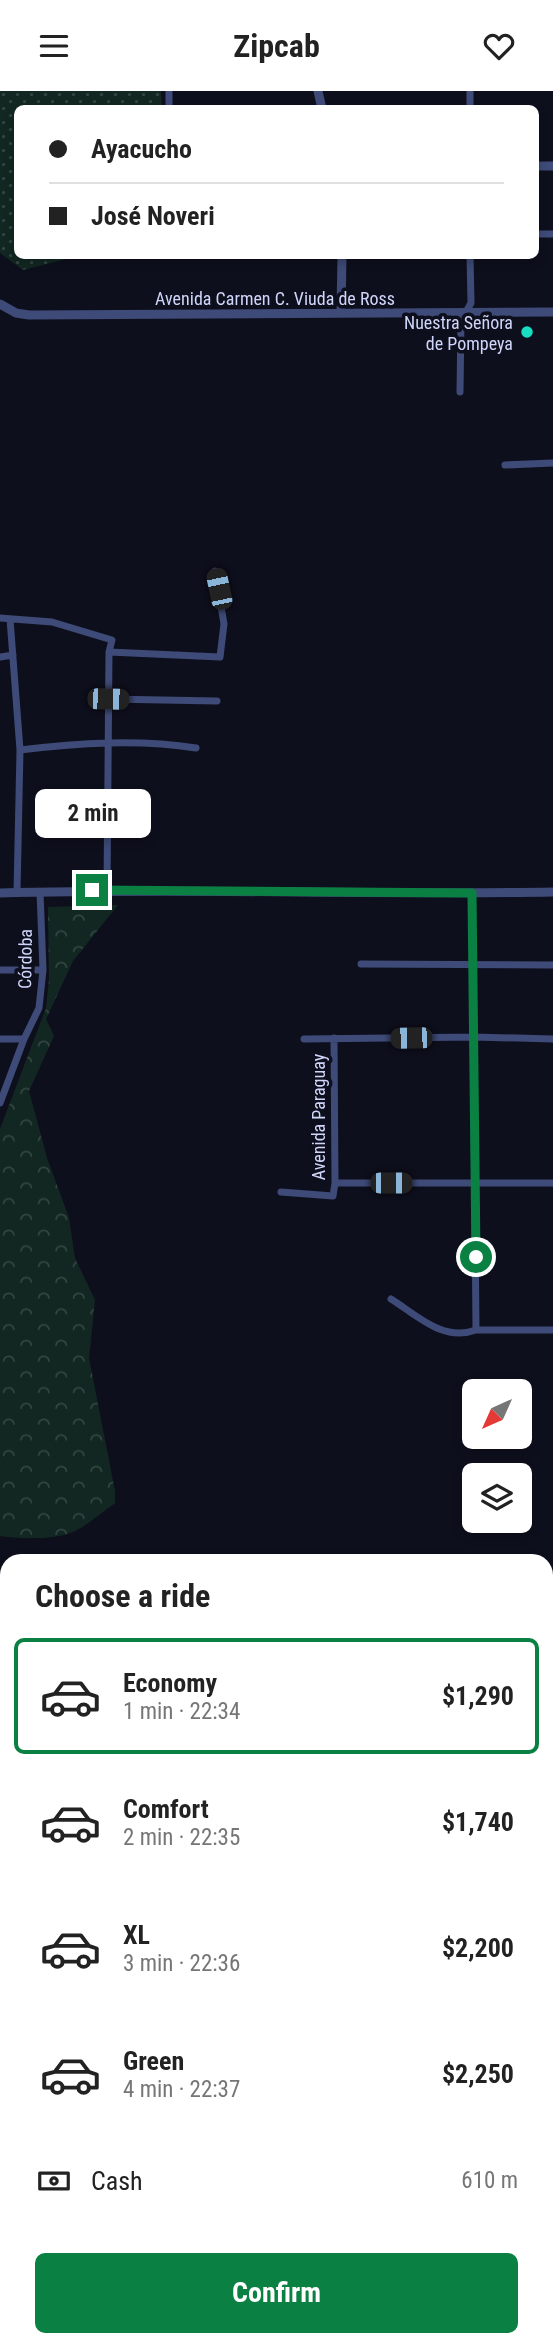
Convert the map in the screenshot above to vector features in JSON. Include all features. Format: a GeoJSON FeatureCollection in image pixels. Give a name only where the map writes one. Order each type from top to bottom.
{"type":"FeatureCollection","features":[{"type":"Feature","properties":{"kind":"street"},"geometry":{"type":"LineString","coordinates":[[341,312],[342,259]]}},
{"type":"Feature","properties":{"kind":"street"},"geometry":{"type":"LineString","coordinates":[[460,392],[461,321],[471,303],[470,259]]}},
{"type":"Feature","properties":{"kind":"street","name":"Avenida Carmen C. Viuda de Ross"},"geometry":{"type":"LineString","coordinates":[[0,304],[16,313],[29,316],[553,312]]}},
{"type":"Feature","properties":{"kind":"street"},"geometry":{"type":"LineString","coordinates":[[505,465],[553,463]]}},
{"type":"Feature","properties":{"kind":"street"},"geometry":{"type":"LineString","coordinates":[[109,652],[220,657],[224,624],[215,571]]}},
{"type":"Feature","properties":{"kind":"street"},"geometry":{"type":"LineString","coordinates":[[0,618],[52,622],[112,640],[109,652],[107,744],[107,890]]}},
{"type":"Feature","properties":{"kind":"street"},"geometry":{"type":"LineString","coordinates":[[9,619],[20,750],[17,892]]}},
{"type":"Feature","properties":{"kind":"street"},"geometry":{"type":"LineString","coordinates":[[0,657],[13,655]]}},
{"type":"Feature","properties":{"kind":"street"},"geometry":{"type":"LineString","coordinates":[[108,699],[217,701]]}},
{"type":"Feature","properties":{"kind":"street"},"geometry":{"type":"LineString","coordinates":[[20,750],[82,743],[196,748]]}},
{"type":"Feature","properties":{"kind":"street"},"geometry":{"type":"LineString","coordinates":[[0,893],[107,890],[553,892]]}},
{"type":"Feature","properties":{"kind":"street","name":"Córdoba"},"geometry":{"type":"LineString","coordinates":[[1,1098],[39,1008],[43,970],[40,892]]}},
{"type":"Feature","properties":{"kind":"street"},"geometry":{"type":"LineString","coordinates":[[472,893],[476,1330]]}},
{"type":"Feature","properties":{"kind":"street"},"geometry":{"type":"LineString","coordinates":[[361,964],[553,965]]}},
{"type":"Feature","properties":{"kind":"street"},"geometry":{"type":"LineString","coordinates":[[0,970],[43,970]]}},
{"type":"Feature","properties":{"kind":"street","name":"Avenida Paraguay"},"geometry":{"type":"LineString","coordinates":[[281,1192],[333,1196],[334,1038]]}},
{"type":"Feature","properties":{"kind":"street"},"geometry":{"type":"LineString","coordinates":[[0,1039],[24,1039]]}},
{"type":"Feature","properties":{"kind":"street"},"geometry":{"type":"LineString","coordinates":[[304,1039],[553,1039]]}},
{"type":"Feature","properties":{"kind":"street"},"geometry":{"type":"LineString","coordinates":[[335,1183],[553,1183]]}},
{"type":"Feature","properties":{"kind":"street"},"geometry":{"type":"LineString","coordinates":[[391,1299],[445,1333],[466,1334],[476,1330],[553,1330]]}},
{"type":"Feature","properties":{"kind":"green space"},"geometry":{"type":"Polygon","coordinates":[[[0,91],[161,91],[162,105],[14,105],[14,259],[66,259],[23,270],[0,253],[0,91]]]}},
{"type":"Feature","properties":{"kind":"green space"},"geometry":{"type":"Polygon","coordinates":[[[118,905],[73,961],[46,1019],[54,1036],[29,1091],[47,1158],[69,1218],[75,1258],[95,1300],[89,1358],[115,1491],[115,1503],[84,1526],[65,1535],[37,1538],[0,1536],[0,1129],[46,1008],[49,980],[48,907],[118,905]]]}},
{"type":"Feature","properties":{"kind":"place","name":"Nuestra Señora de Pompeya"},"geometry":{"type":"Point","coordinates":[527,332]}},
{"type":"Feature","properties":{"kind":"route"},"geometry":{"type":"LineString","coordinates":[[92,890],[472,893],[476,1257]]}}]}
